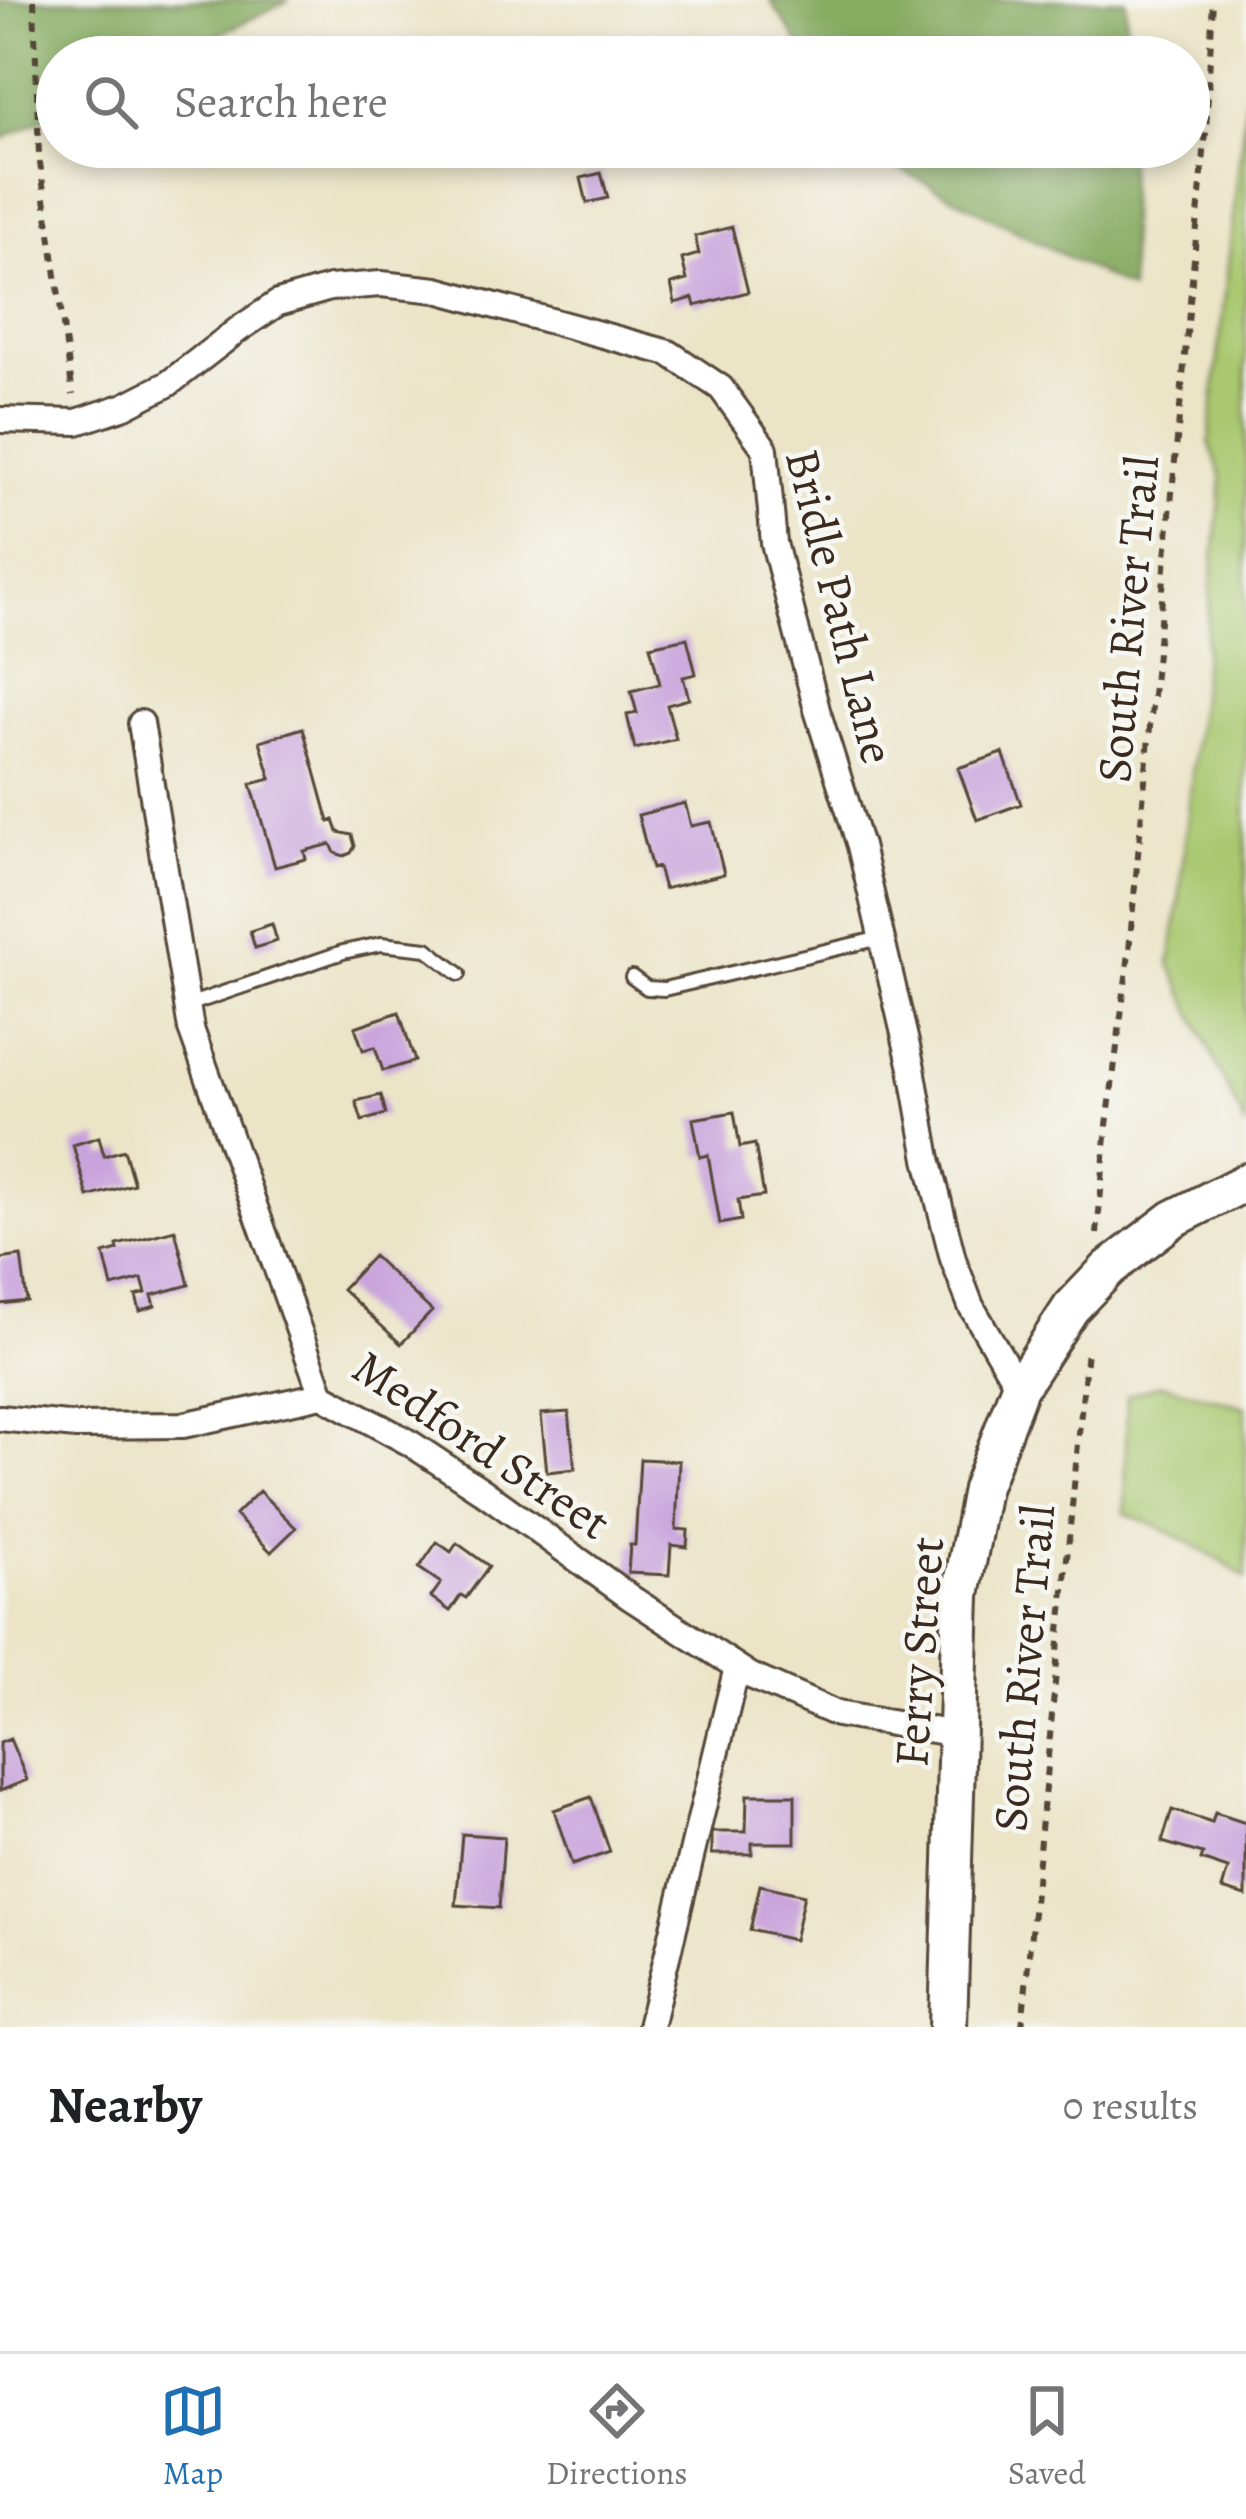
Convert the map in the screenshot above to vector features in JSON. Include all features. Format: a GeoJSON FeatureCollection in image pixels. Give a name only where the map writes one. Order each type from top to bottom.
{"type":"FeatureCollection","features":[{"type":"Feature","properties":{"kind":"main road","name":"Ferry Street"},"geometry":{"type":"LineString","coordinates":[[948,2027],[961,1594],[981,1489],[1019,1388],[1071,1308],[1109,1268],[1173,1219],[1246,1183]]}},
{"type":"Feature","properties":{"kind":"street","name":"Bridle Path Lane"},"geometry":{"type":"LineString","coordinates":[[0,420],[76,422],[125,406],[168,384],[278,303],[330,288],[381,284],[437,290],[669,353],[721,388],[765,449],[778,559],[817,710],[850,812],[953,1259],[971,1306],[1019,1388]]}},
{"type":"Feature","properties":{"kind":"street","name":"Medford Street"},"geometry":{"type":"LineString","coordinates":[[141,723],[191,1029],[322,1396],[482,1490],[631,1598],[751,1676],[837,1714],[956,1734]]}},
{"type":"Feature","properties":{"kind":"street"},"geometry":{"type":"LineString","coordinates":[[0,1418],[76,1426],[183,1425],[322,1396]]}},
{"type":"Feature","properties":{"kind":"street"},"geometry":{"type":"LineString","coordinates":[[650,2027],[737,1667]]}},
{"type":"Feature","properties":{"kind":"lane"},"geometry":{"type":"LineString","coordinates":[[632,977],[647,988],[664,989],[881,938]]}},
{"type":"Feature","properties":{"kind":"lane"},"geometry":{"type":"LineString","coordinates":[[187,1005],[343,952],[381,944],[427,949],[459,974]]}},
{"type":"Feature","properties":{"kind":"path"},"geometry":{"type":"LineString","coordinates":[[34,0],[36,62]]}},
{"type":"Feature","properties":{"kind":"path","name":"South River Trail"},"geometry":{"type":"LineString","coordinates":[[1210,56],[1213,0]]}},
{"type":"Feature","properties":{"kind":"path"},"geometry":{"type":"LineString","coordinates":[[41,168],[76,422]]}},
{"type":"Feature","properties":{"kind":"path","name":"South River Trail"},"geometry":{"type":"LineString","coordinates":[[1096,1244],[1128,961],[1203,168]]}},
{"type":"Feature","properties":{"kind":"path","name":"South River Trail"},"geometry":{"type":"LineString","coordinates":[[1022,2027],[1088,1338]]}},
{"type":"Feature","properties":{"kind":"green space"},"geometry":{"type":"Polygon","coordinates":[[[0,0],[290,0],[215,36],[36,36],[36,122],[2,139],[0,0]]]}},
{"type":"Feature","properties":{"kind":"green space"},"geometry":{"type":"Polygon","coordinates":[[[770,0],[1126,0],[1127,36],[794,36],[770,0]]]}},
{"type":"Feature","properties":{"kind":"green space"},"geometry":{"type":"Polygon","coordinates":[[[1246,96],[1246,1128],[1170,964],[1222,479],[1209,442],[1246,96]]]}},
{"type":"Feature","properties":{"kind":"green space"},"geometry":{"type":"Polygon","coordinates":[[[898,168],[1128,168],[1130,290],[898,168]]]}},
{"type":"Feature","properties":{"kind":"green space"},"geometry":{"type":"Polygon","coordinates":[[[1162,1384],[1246,1407],[1246,1579],[1188,1542],[1125,1513],[1127,1395],[1162,1384]]]}},
{"type":"Feature","properties":{"kind":"building"},"geometry":{"type":"Polygon","coordinates":[[[601,173],[608,198],[587,203],[581,178],[601,173]]]}},
{"type":"Feature","properties":{"kind":"building"},"geometry":{"type":"Polygon","coordinates":[[[732,227],[748,292],[695,306],[693,298],[675,303],[671,284],[687,280],[682,259],[699,254],[695,236],[732,227]]]}},
{"type":"Feature","properties":{"kind":"building"},"geometry":{"type":"Polygon","coordinates":[[[687,638],[696,674],[683,677],[689,699],[667,705],[676,739],[635,749],[627,715],[637,713],[631,691],[660,684],[650,646],[687,638]]]}},
{"type":"Feature","properties":{"kind":"building"},"geometry":{"type":"Polygon","coordinates":[[[303,728],[329,822],[334,820],[338,832],[352,835],[355,846],[344,856],[335,853],[331,844],[304,851],[306,859],[275,867],[251,784],[271,779],[260,741],[303,728]]]}},
{"type":"Feature","properties":{"kind":"building"},"geometry":{"type":"Polygon","coordinates":[[[1003,753],[1021,804],[977,820],[958,768],[1003,753]]]}},
{"type":"Feature","properties":{"kind":"building"},"geometry":{"type":"Polygon","coordinates":[[[685,803],[691,826],[711,822],[724,874],[664,889],[658,867],[652,869],[638,815],[685,803]]]}},
{"type":"Feature","properties":{"kind":"building"},"geometry":{"type":"Polygon","coordinates":[[[272,924],[277,941],[255,948],[250,931],[272,924]]]}},
{"type":"Feature","properties":{"kind":"building"},"geometry":{"type":"Polygon","coordinates":[[[399,1012],[415,1061],[383,1071],[375,1047],[363,1050],[355,1027],[399,1012]]]}},
{"type":"Feature","properties":{"kind":"building"},"geometry":{"type":"Polygon","coordinates":[[[381,1095],[386,1114],[362,1121],[356,1101],[381,1095]]]}},
{"type":"Feature","properties":{"kind":"building"},"geometry":{"type":"Polygon","coordinates":[[[734,1112],[740,1147],[755,1144],[764,1196],[738,1200],[741,1220],[720,1224],[708,1155],[700,1157],[693,1119],[734,1112]]]}},
{"type":"Feature","properties":{"kind":"building"},"geometry":{"type":"Polygon","coordinates":[[[99,1137],[104,1156],[124,1150],[134,1184],[88,1197],[73,1145],[99,1137]]]}},
{"type":"Feature","properties":{"kind":"building"},"geometry":{"type":"Polygon","coordinates":[[[175,1230],[189,1285],[152,1295],[155,1306],[140,1311],[136,1296],[146,1293],[142,1279],[112,1287],[104,1254],[118,1250],[117,1245],[175,1230]]]}},
{"type":"Feature","properties":{"kind":"building"},"geometry":{"type":"Polygon","coordinates":[[[21,1256],[27,1301],[0,1304],[0,1259],[21,1256]]]}},
{"type":"Feature","properties":{"kind":"building"},"geometry":{"type":"Polygon","coordinates":[[[373,1256],[432,1311],[401,1344],[342,1289],[373,1256]]]}},
{"type":"Feature","properties":{"kind":"building"},"geometry":{"type":"Polygon","coordinates":[[[569,1412],[575,1469],[547,1472],[541,1414],[569,1412]]]}},
{"type":"Feature","properties":{"kind":"building"},"geometry":{"type":"Polygon","coordinates":[[[640,1459],[679,1461],[676,1529],[688,1530],[687,1547],[671,1545],[669,1575],[628,1573],[630,1545],[635,1545],[640,1459]]]}},
{"type":"Feature","properties":{"kind":"building"},"geometry":{"type":"Polygon","coordinates":[[[259,1491],[296,1528],[271,1552],[235,1515],[259,1491]]]}},
{"type":"Feature","properties":{"kind":"building"},"geometry":{"type":"Polygon","coordinates":[[[437,1542],[451,1552],[457,1543],[489,1566],[450,1611],[431,1597],[441,1583],[419,1568],[437,1542]]]}},
{"type":"Feature","properties":{"kind":"building"},"geometry":{"type":"Polygon","coordinates":[[[10,1739],[27,1780],[0,1791],[0,1743],[10,1739]]]}},
{"type":"Feature","properties":{"kind":"building"},"geometry":{"type":"Polygon","coordinates":[[[747,1795],[795,1795],[795,1843],[752,1843],[752,1854],[712,1854],[712,1832],[746,1832],[747,1795]]]}},
{"type":"Feature","properties":{"kind":"building"},"geometry":{"type":"Polygon","coordinates":[[[591,1797],[610,1852],[572,1865],[554,1810],[591,1797]]]}},
{"type":"Feature","properties":{"kind":"building"},"geometry":{"type":"Polygon","coordinates":[[[1172,1810],[1212,1823],[1215,1813],[1246,1823],[1246,1896],[1222,1889],[1228,1869],[1201,1860],[1203,1854],[1162,1842],[1172,1810]]]}},
{"type":"Feature","properties":{"kind":"building"},"geometry":{"type":"Polygon","coordinates":[[[462,1834],[504,1837],[499,1908],[456,1905],[462,1834]]]}},
{"type":"Feature","properties":{"kind":"building"},"geometry":{"type":"Polygon","coordinates":[[[760,1885],[804,1895],[794,1940],[750,1930],[760,1885]]]}}]}
